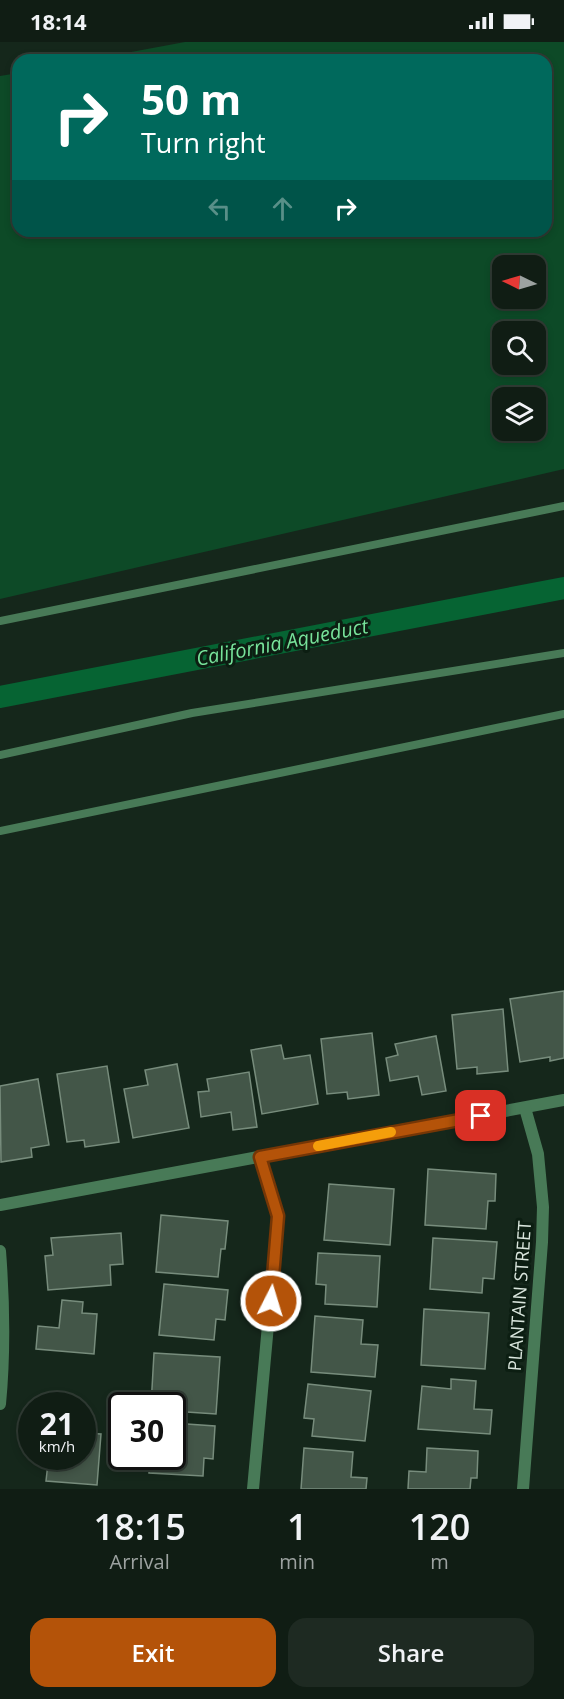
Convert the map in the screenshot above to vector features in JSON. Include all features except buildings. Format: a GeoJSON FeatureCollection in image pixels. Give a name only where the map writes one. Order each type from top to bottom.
{"type":"FeatureCollection","features":[{"type":"Feature","properties":{"kind":"street"},"geometry":{"type":"LineString","coordinates":[[0,1205],[564,1100]]}},
{"type":"Feature","properties":{"kind":"street","name":"PLANTAIN STREET"},"geometry":{"type":"LineString","coordinates":[[523,1489],[543,1207],[538,1154],[525,1108]]}},
{"type":"Feature","properties":{"kind":"street"},"geometry":{"type":"LineString","coordinates":[[253,1489],[278,1216],[260,1157]]}},
{"type":"Feature","properties":{"kind":"street"},"geometry":{"type":"LineString","coordinates":[[0,1251],[4,1302],[4,1358],[0,1404]]}},
{"type":"Feature","properties":{"kind":"lane"},"geometry":{"type":"LineString","coordinates":[[0,621],[564,506]]}},
{"type":"Feature","properties":{"kind":"lane"},"geometry":{"type":"LineString","coordinates":[[0,755],[192,713],[564,653]]}},
{"type":"Feature","properties":{"kind":"lane"},"geometry":{"type":"LineString","coordinates":[[0,831],[564,714]]}},
{"type":"Feature","properties":{"kind":"green space"},"geometry":{"type":"Polygon","coordinates":[[[185,42],[564,42],[564,469],[0,599],[0,76],[12,74],[12,237],[552,237],[552,54],[120,54],[185,42]]]}},
{"type":"Feature","properties":{"kind":"waterway","name":"California Aqueduct"},"geometry":{"type":"LineString","coordinates":[[0,697],[564,588]]}},
{"type":"Feature","properties":{"kind":"slow traffic"},"geometry":{"type":"LineString","coordinates":[[318,1146],[391,1132]]}},
{"type":"Feature","properties":{"kind":"route"},"geometry":{"type":"LineString","coordinates":[[271,1301],[278,1216],[260,1157],[481,1116]]}}]}
